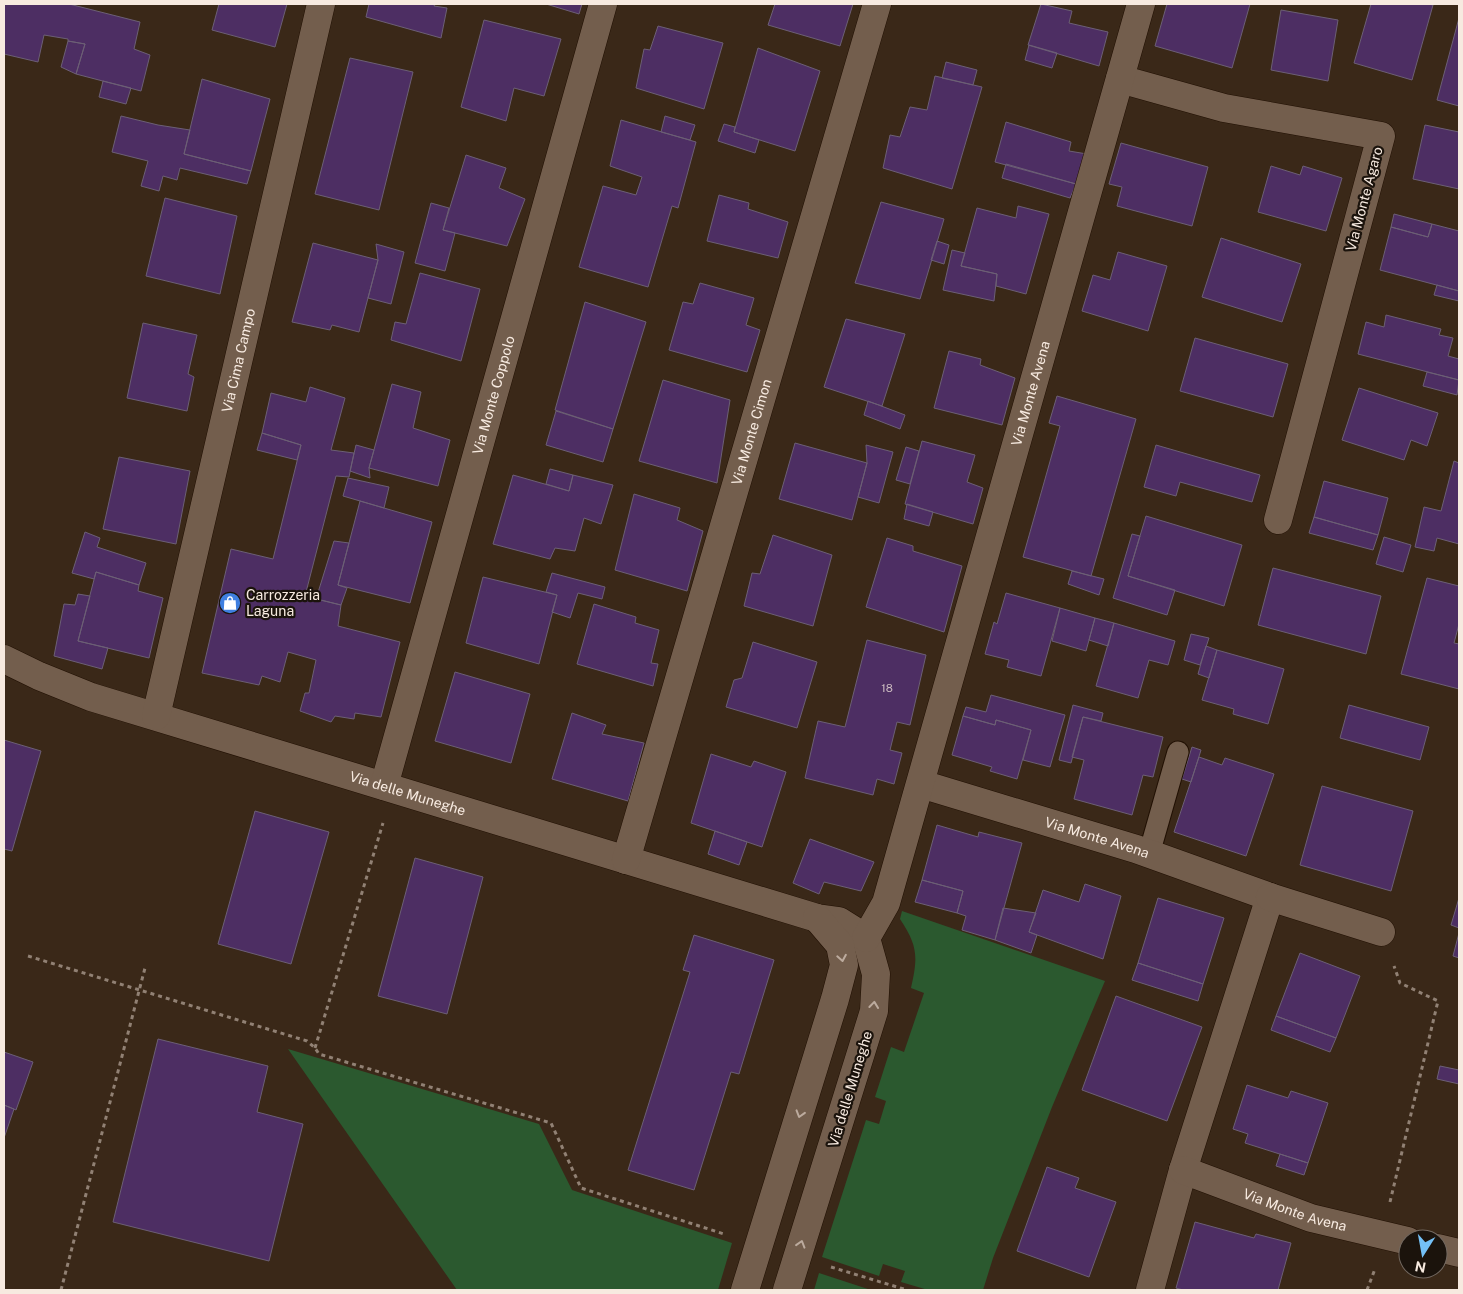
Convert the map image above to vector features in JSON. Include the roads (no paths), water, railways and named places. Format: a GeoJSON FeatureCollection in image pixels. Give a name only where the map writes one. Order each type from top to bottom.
{"type":"FeatureCollection","features":[{"type":"Feature","properties":{"kind":"street","name":"Via Cima Campo"},"geometry":{"type":"LineString","coordinates":[[156,716],[321,4]]}},
{"type":"Feature","properties":{"kind":"street","name":"Via Monte Coppolo"},"geometry":{"type":"LineString","coordinates":[[384,786],[603,4]]}},
{"type":"Feature","properties":{"kind":"street","name":"Via Monte Cimon"},"geometry":{"type":"LineString","coordinates":[[626,860],[877,4]]}},
{"type":"Feature","properties":{"kind":"street","name":"Via Monte Avena"},"geometry":{"type":"LineString","coordinates":[[866,938],[886,903],[1141,4]]}},
{"type":"Feature","properties":{"kind":"street","name":"Via Monte Agaro"},"geometry":{"type":"LineString","coordinates":[[1120,79],[1224,108],[1381,136],[1278,520]]}},
{"type":"Feature","properties":{"kind":"street","name":"Via delle Muneghe"},"geometry":{"type":"LineString","coordinates":[[4,660],[91,697],[817,918],[839,921],[866,938],[876,974],[874,1011],[787,1290]]}},
{"type":"Feature","properties":{"kind":"street","name":"Via Monte Avena"},"geometry":{"type":"LineString","coordinates":[[920,784],[1149,854],[1381,932]]}},
{"type":"Feature","properties":{"kind":"street"},"geometry":{"type":"LineString","coordinates":[[1150,1290],[1183,1170],[1270,896]]}},
{"type":"Feature","properties":{"kind":"street"},"geometry":{"type":"LineString","coordinates":[[745,1290],[844,965],[840,945],[817,918]]}},
{"type":"Feature","properties":{"kind":"street","name":"Via Monte Avena"},"geometry":{"type":"LineString","coordinates":[[1183,1170],[1311,1218],[1395,1238]]}},
{"type":"Feature","properties":{"kind":"lane"},"geometry":{"type":"LineString","coordinates":[[1149,854],[1178,752]]}},
{"type":"Feature","properties":{"kind":"place","name":"Carrozzeria Laguna"},"geometry":{"type":"Point","coordinates":[230,603]}}]}
